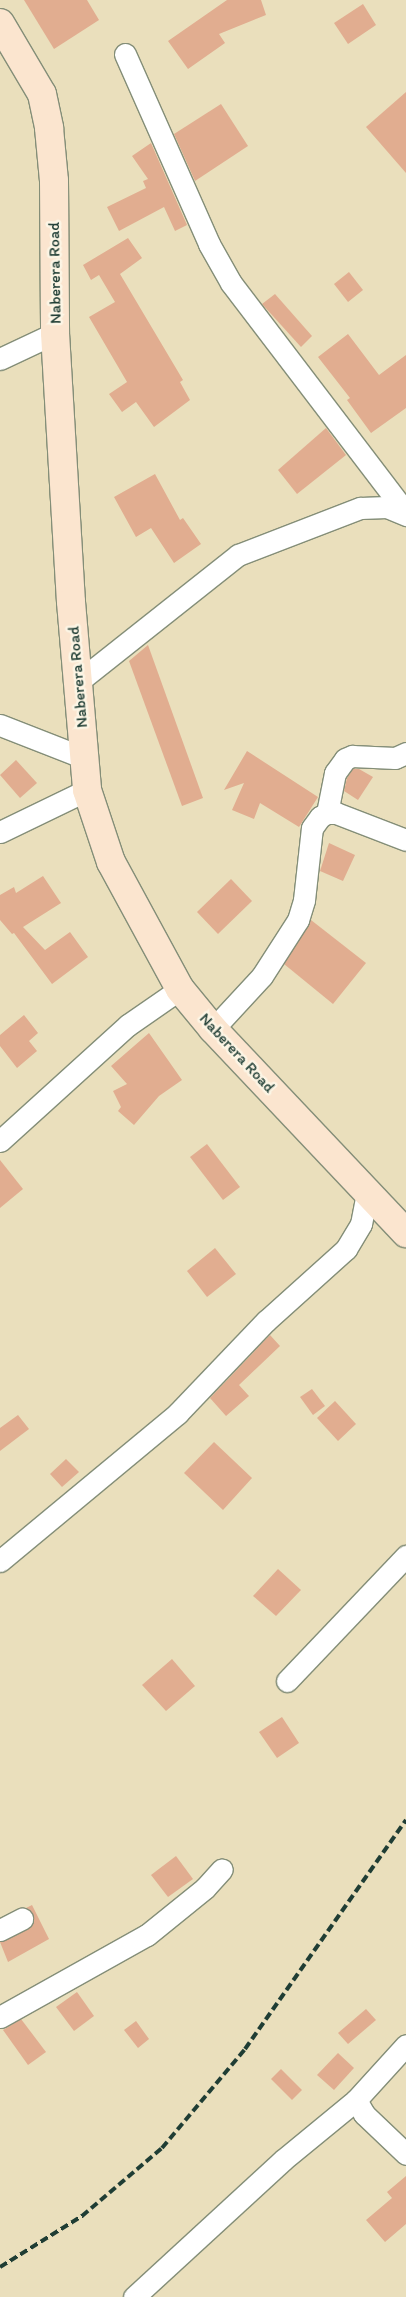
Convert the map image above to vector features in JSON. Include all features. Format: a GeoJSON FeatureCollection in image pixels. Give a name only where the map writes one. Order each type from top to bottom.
{"type":"FeatureCollection","features":[{"type":"Feature","properties":{"kind":"street","name":"Naberera Road"},"geometry":{"type":"LineString","coordinates":[[0,23],[42,94],[49,128],[54,180],[55,333],[71,602],[84,758],[87,790],[111,862],[180,989],[213,1029],[367,1194],[406,1233]]}},
{"type":"Feature","properties":{"kind":"street"},"geometry":{"type":"LineString","coordinates":[[125,54],[209,244],[231,283],[406,514]]}},
{"type":"Feature","properties":{"kind":"street"},"geometry":{"type":"LineString","coordinates":[[0,358],[55,333]]}},
{"type":"Feature","properties":{"kind":"street"},"geometry":{"type":"LineString","coordinates":[[79,681],[238,555],[360,508],[387,507],[406,514]]}},
{"type":"Feature","properties":{"kind":"street"},"geometry":{"type":"LineString","coordinates":[[0,725],[84,758]]}},
{"type":"Feature","properties":{"kind":"street"},"geometry":{"type":"LineString","coordinates":[[213,1029],[262,976],[298,920],[304,900],[312,828],[327,812],[334,773],[345,759],[352,756],[395,758],[406,753]]}},
{"type":"Feature","properties":{"kind":"street"},"geometry":{"type":"LineString","coordinates":[[0,832],[87,790]]}},
{"type":"Feature","properties":{"kind":"street"},"geometry":{"type":"LineString","coordinates":[[327,812],[336,813],[406,840]]}},
{"type":"Feature","properties":{"kind":"street"},"geometry":{"type":"LineString","coordinates":[[0,1140],[128,1025],[180,989]]}},
{"type":"Feature","properties":{"kind":"street"},"geometry":{"type":"LineString","coordinates":[[0,1560],[178,1413],[266,1321],[346,1249],[362,1224],[367,1194]]}},
{"type":"Feature","properties":{"kind":"street"},"geometry":{"type":"LineString","coordinates":[[287,1681],[406,1556]]}},
{"type":"Feature","properties":{"kind":"street"},"geometry":{"type":"LineString","coordinates":[[0,2017],[147,1935],[200,1893],[222,1869]]}},
{"type":"Feature","properties":{"kind":"street"},"geometry":{"type":"LineString","coordinates":[[0,1930],[22,1919]]}},
{"type":"Feature","properties":{"kind":"street"},"geometry":{"type":"LineString","coordinates":[[134,2297],[283,2160],[356,2100],[406,2045]]}},
{"type":"Feature","properties":{"kind":"street"},"geometry":{"type":"LineString","coordinates":[[356,2100],[364,2114],[406,2154]]}},
{"type":"Feature","properties":{"kind":"building"},"geometry":{"type":"Polygon","coordinates":[[[24,0],[87,0],[99,20],[54,49],[24,0]]]}},
{"type":"Feature","properties":{"kind":"building"},"geometry":{"type":"Polygon","coordinates":[[[227,0],[261,0],[266,15],[219,34],[225,43],[188,69],[168,41],[227,0]]]}},
{"type":"Feature","properties":{"kind":"building"},"geometry":{"type":"Polygon","coordinates":[[[363,4],[376,25],[348,44],[334,23],[363,4]]]}},
{"type":"Feature","properties":{"kind":"building"},"geometry":{"type":"Polygon","coordinates":[[[406,92],[406,173],[366,127],[406,92]]]}},
{"type":"Feature","properties":{"kind":"building"},"geometry":{"type":"Polygon","coordinates":[[[221,104],[248,146],[195,181],[174,134],[221,104]]]}},
{"type":"Feature","properties":{"kind":"building"},"geometry":{"type":"Polygon","coordinates":[[[151,143],[187,225],[175,231],[164,207],[119,231],[107,207],[146,188],[143,181],[148,179],[132,156],[151,143]]]}},
{"type":"Feature","properties":{"kind":"building"},"geometry":{"type":"Polygon","coordinates":[[[128,238],[142,258],[120,274],[183,380],[180,382],[190,400],[154,427],[136,402],[122,412],[109,394],[127,382],[89,317],[115,302],[99,275],[91,280],[83,265],[128,238]]]}},
{"type":"Feature","properties":{"kind":"building"},"geometry":{"type":"Polygon","coordinates":[[[349,272],[363,290],[348,302],[334,284],[349,272]]]}},
{"type":"Feature","properties":{"kind":"building"},"geometry":{"type":"Polygon","coordinates":[[[275,294],[312,336],[301,347],[262,304],[275,294]]]}},
{"type":"Feature","properties":{"kind":"building"},"geometry":{"type":"Polygon","coordinates":[[[348,334],[379,375],[406,355],[406,408],[371,433],[347,400],[350,398],[318,357],[348,334]]]}},
{"type":"Feature","properties":{"kind":"building"},"geometry":{"type":"Polygon","coordinates":[[[326,428],[346,455],[297,494],[278,470],[326,428]]]}},
{"type":"Feature","properties":{"kind":"building"},"geometry":{"type":"Polygon","coordinates":[[[155,474],[180,520],[183,518],[201,544],[174,563],[151,528],[136,537],[114,497],[155,474]]]}},
{"type":"Feature","properties":{"kind":"building"},"geometry":{"type":"Polygon","coordinates":[[[148,645],[203,798],[182,806],[129,661],[148,645]]]}},
{"type":"Feature","properties":{"kind":"building"},"geometry":{"type":"Polygon","coordinates":[[[247,751],[318,797],[299,827],[260,803],[254,819],[232,810],[244,783],[224,790],[247,751]]]}},
{"type":"Feature","properties":{"kind":"building"},"geometry":{"type":"Polygon","coordinates":[[[16,760],[37,783],[20,798],[0,775],[16,760]]]}},
{"type":"Feature","properties":{"kind":"building"},"geometry":{"type":"Polygon","coordinates":[[[353,769],[359,769],[373,777],[358,800],[344,791],[347,778],[353,769]]]}},
{"type":"Feature","properties":{"kind":"building"},"geometry":{"type":"Polygon","coordinates":[[[329,843],[355,855],[343,881],[320,871],[329,843]]]}},
{"type":"Feature","properties":{"kind":"building"},"geometry":{"type":"Polygon","coordinates":[[[43,876],[61,903],[23,927],[45,950],[70,932],[88,957],[52,984],[14,933],[12,934],[0,920],[0,895],[14,887],[16,893],[43,876]]]}},
{"type":"Feature","properties":{"kind":"building"},"geometry":{"type":"Polygon","coordinates":[[[231,879],[252,901],[218,934],[197,912],[231,879]]]}},
{"type":"Feature","properties":{"kind":"building"},"geometry":{"type":"Polygon","coordinates":[[[311,920],[366,963],[333,1004],[284,964],[311,920]]]}},
{"type":"Feature","properties":{"kind":"building"},"geometry":{"type":"Polygon","coordinates":[[[24,1015],[38,1033],[29,1041],[37,1051],[17,1068],[0,1046],[0,1035],[24,1015]]]}},
{"type":"Feature","properties":{"kind":"building"},"geometry":{"type":"Polygon","coordinates":[[[149,1033],[182,1080],[159,1096],[134,1125],[118,1111],[121,1107],[113,1091],[127,1084],[111,1066],[149,1033]]]}},
{"type":"Feature","properties":{"kind":"building"},"geometry":{"type":"Polygon","coordinates":[[[207,1144],[240,1187],[223,1200],[190,1157],[207,1144]]]}},
{"type":"Feature","properties":{"kind":"building"},"geometry":{"type":"Polygon","coordinates":[[[0,1160],[23,1189],[0,1208],[0,1160]]]}},
{"type":"Feature","properties":{"kind":"building"},"geometry":{"type":"Polygon","coordinates":[[[215,1248],[236,1274],[207,1297],[187,1271],[215,1248]]]}},
{"type":"Feature","properties":{"kind":"building"},"geometry":{"type":"Polygon","coordinates":[[[270,1335],[280,1346],[239,1385],[249,1396],[226,1416],[210,1398],[270,1335]]]}},
{"type":"Feature","properties":{"kind":"building"},"geometry":{"type":"Polygon","coordinates":[[[312,1389],[325,1406],[313,1415],[300,1397],[312,1389]]]}},
{"type":"Feature","properties":{"kind":"building"},"geometry":{"type":"Polygon","coordinates":[[[335,1401],[356,1424],[338,1441],[317,1418],[335,1401]]]}},
{"type":"Feature","properties":{"kind":"building"},"geometry":{"type":"Polygon","coordinates":[[[18,1415],[29,1429],[0,1451],[0,1428],[18,1415]]]}},
{"type":"Feature","properties":{"kind":"building"},"geometry":{"type":"Polygon","coordinates":[[[214,1442],[252,1478],[223,1510],[184,1473],[214,1442]]]}},
{"type":"Feature","properties":{"kind":"building"},"geometry":{"type":"Polygon","coordinates":[[[66,1459],[79,1472],[62,1487],[50,1474],[66,1459]]]}},
{"type":"Feature","properties":{"kind":"building"},"geometry":{"type":"Polygon","coordinates":[[[278,1569],[301,1590],[276,1616],[253,1596],[278,1569]]]}},
{"type":"Feature","properties":{"kind":"building"},"geometry":{"type":"Polygon","coordinates":[[[172,1659],[195,1686],[166,1711],[142,1685],[172,1659]]]}},
{"type":"Feature","properties":{"kind":"building"},"geometry":{"type":"Polygon","coordinates":[[[282,1717],[299,1743],[277,1758],[259,1732],[282,1717]]]}},
{"type":"Feature","properties":{"kind":"building"},"geometry":{"type":"Polygon","coordinates":[[[176,1856],[193,1879],[168,1897],[151,1875],[176,1856]]]}},
{"type":"Feature","properties":{"kind":"building"},"geometry":{"type":"Polygon","coordinates":[[[32,1905],[49,1939],[8,1962],[0,1942],[32,1926],[33,1914],[26,1908],[32,1905]]]}},
{"type":"Feature","properties":{"kind":"building"},"geometry":{"type":"Polygon","coordinates":[[[77,1992],[94,2016],[74,2031],[56,2007],[77,1992]]]}},
{"type":"Feature","properties":{"kind":"building"},"geometry":{"type":"Polygon","coordinates":[[[366,2009],[376,2020],[348,2044],[338,2033],[366,2009]]]}},
{"type":"Feature","properties":{"kind":"building"},"geometry":{"type":"Polygon","coordinates":[[[21,2019],[46,2052],[28,2065],[3,2030],[21,2019]]]}},
{"type":"Feature","properties":{"kind":"building"},"geometry":{"type":"Polygon","coordinates":[[[136,2021],[149,2039],[138,2048],[124,2030],[136,2021]]]}},
{"type":"Feature","properties":{"kind":"building"},"geometry":{"type":"Polygon","coordinates":[[[338,2053],[354,2068],[334,2090],[317,2075],[338,2053]]]}},
{"type":"Feature","properties":{"kind":"building"},"geometry":{"type":"Polygon","coordinates":[[[281,2069],[302,2090],[292,2100],[271,2079],[281,2069]]]}},
{"type":"Feature","properties":{"kind":"building"},"geometry":{"type":"Polygon","coordinates":[[[406,2176],[406,2224],[385,2242],[366,2220],[392,2198],[387,2192],[406,2176]]]}},
{"type":"Feature","properties":{"kind":"railway"},"geometry":{"type":"LineString","coordinates":[[0,2267],[82,2216],[162,2148],[245,2049],[406,1820]]}}]}
